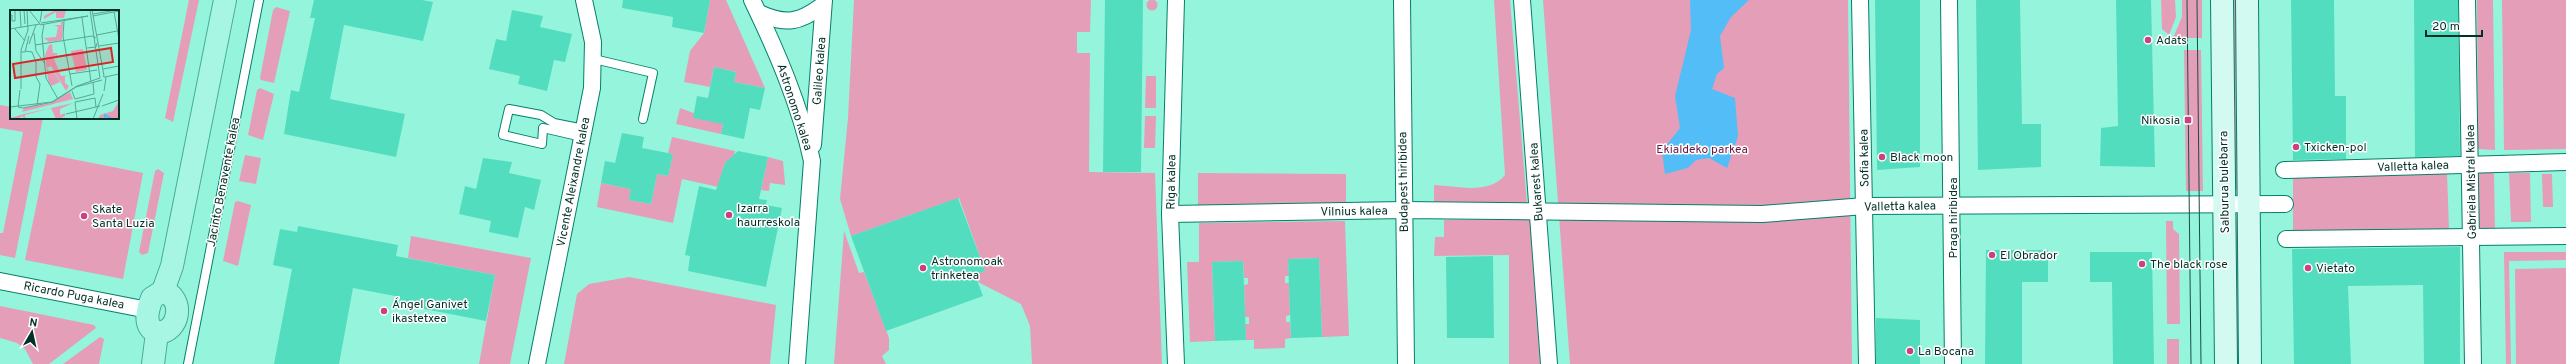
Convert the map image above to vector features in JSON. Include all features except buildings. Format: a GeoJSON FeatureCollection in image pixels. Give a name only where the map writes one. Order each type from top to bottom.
{"type":"FeatureCollection","features":[{"type":"Feature","properties":{"kind":"main road"},"geometry":{"type":"LineString","coordinates":[[163,291],[172,266],[226,0]]}},
{"type":"Feature","properties":{"kind":"main road","name":"Salburua bulebarra"},"geometry":{"type":"LineString","coordinates":[[2222,0],[2226,364]]}},
{"type":"Feature","properties":{"kind":"main road","name":"Salburua bulebarra"},"geometry":{"type":"LineString","coordinates":[[2247,0],[2250,364]]}},
{"type":"Feature","properties":{"kind":"main road"},"geometry":{"type":"LineString","coordinates":[[163,291],[168,293],[175,300],[177,314],[171,328],[163,333],[157,333],[149,326],[148,310],[152,298],[158,292],[163,291]]}},
{"type":"Feature","properties":{"kind":"main road"},"geometry":{"type":"LineString","coordinates":[[153,364],[157,333]]}},
{"type":"Feature","properties":{"kind":"street","name":"Vicente Aleixandre kalea"},"geometry":{"type":"LineString","coordinates":[[536,364],[592,88],[594,59],[593,42],[584,0]]}},
{"type":"Feature","properties":{"kind":"street","name":"Riga kalea"},"geometry":{"type":"LineString","coordinates":[[1176,0],[1170,214],[1176,364]]}},
{"type":"Feature","properties":{"kind":"street","name":"Budapest hiribidea"},"geometry":{"type":"LineString","coordinates":[[1402,0],[1406,364]]}},
{"type":"Feature","properties":{"kind":"street","name":"Bukarest kalea"},"geometry":{"type":"LineString","coordinates":[[1522,0],[1549,364]]}},
{"type":"Feature","properties":{"kind":"street","name":"Sofia kalea"},"geometry":{"type":"LineString","coordinates":[[1860,0],[1867,364]]}},
{"type":"Feature","properties":{"kind":"street","name":"Praga hiribidea"},"geometry":{"type":"LineString","coordinates":[[1949,0],[1953,206],[1953,364]]}},
{"type":"Feature","properties":{"kind":"street","name":"Gabriela Mistral kalea"},"geometry":{"type":"LineString","coordinates":[[2468,0],[2473,364]]}},
{"type":"Feature","properties":{"kind":"street","name":"Galileo kalea"},"geometry":{"type":"LineString","coordinates":[[756,6],[775,20],[795,21],[824,3]]}},
{"type":"Feature","properties":{"kind":"street","name":"Galileo kalea"},"geometry":{"type":"LineString","coordinates":[[812,161],[824,3]]}},
{"type":"Feature","properties":{"kind":"street","name":"Astronomo kalea"},"geometry":{"type":"LineString","coordinates":[[756,6],[790,86],[812,161],[797,364]]}},
{"type":"Feature","properties":{"kind":"street","name":"Valletta kalea"},"geometry":{"type":"LineString","coordinates":[[2284,170],[2566,162]]}},
{"type":"Feature","properties":{"kind":"street","name":"Valletta kalea"},"geometry":{"type":"LineString","coordinates":[[1538,211],[1762,214],[1865,206],[2285,204]]}},
{"type":"Feature","properties":{"kind":"street","name":"Vilnius kalea"},"geometry":{"type":"LineString","coordinates":[[1170,214],[1404,210],[1538,211]]}},
{"type":"Feature","properties":{"kind":"street"},"geometry":{"type":"LineString","coordinates":[[2286,239],[2566,236]]}},
{"type":"Feature","properties":{"kind":"street","name":"Ricardo Puga kalea"},"geometry":{"type":"LineString","coordinates":[[0,281],[148,310]]}},
{"type":"Feature","properties":{"kind":"lane","name":"Jacinto Benavente kalea"},"geometry":{"type":"LineString","coordinates":[[188,364],[258,0]]}},
{"type":"Feature","properties":{"kind":"lane"},"geometry":{"type":"LineString","coordinates":[[594,59],[653,73],[643,119]]}},
{"type":"Feature","properties":{"kind":"lane"},"geometry":{"type":"LineString","coordinates":[[508,109],[541,115],[554,123],[583,133],[543,128],[542,144],[503,135],[508,109]]}},
{"type":"Feature","properties":{"kind":"green space"},"geometry":{"type":"Polygon","coordinates":[[[1152,-1],[1156,1],[1158,5],[1156,9],[1152,11],[1148,9],[1146,5],[1148,1],[1152,-1]]]}},
{"type":"Feature","properties":{"kind":"green space"},"geometry":{"type":"Polygon","coordinates":[[[189,0],[199,0],[173,122],[165,118],[189,0]]]}},
{"type":"Feature","properties":{"kind":"green space"},"geometry":{"type":"Polygon","coordinates":[[[710,0],[726,0],[765,88],[734,82],[736,72],[714,67],[710,87],[684,82],[690,51],[704,33],[710,0]]]}},
{"type":"Feature","properties":{"kind":"green space"},"geometry":{"type":"Polygon","coordinates":[[[854,0],[1091,0],[1090,32],[1077,32],[1077,53],[1090,53],[1089,172],[1155,173],[1162,364],[1032,364],[1030,326],[1021,304],[978,282],[975,275],[985,271],[959,198],[851,236],[840,199],[848,118],[854,0]]]}},
{"type":"Feature","properties":{"kind":"green space"},"geometry":{"type":"Polygon","coordinates":[[[1494,0],[1510,0],[1527,204],[1434,206],[1434,185],[1463,188],[1482,187],[1491,185],[1505,175],[1494,0]]]}},
{"type":"Feature","properties":{"kind":"green space","name":"Ekialdeko parkea"},"geometry":{"type":"Polygon","coordinates":[[[1543,0],[1848,0],[1852,364],[1570,364],[1543,0]]]}},
{"type":"Feature","properties":{"kind":"green space"},"geometry":{"type":"Polygon","coordinates":[[[2161,0],[2175,0],[2176,17],[2169,35],[2162,29],[2161,0]]]}},
{"type":"Feature","properties":{"kind":"green space"},"geometry":{"type":"Polygon","coordinates":[[[2182,0],[2202,0],[2202,38],[2173,38],[2182,17],[2182,0]]]}},
{"type":"Feature","properties":{"kind":"green space"},"geometry":{"type":"Polygon","coordinates":[[[2231,0],[2238,0],[2240,190],[2233,191],[2231,0]]]}},
{"type":"Feature","properties":{"kind":"green space"},"geometry":{"type":"Polygon","coordinates":[[[2477,0],[2493,0],[2495,150],[2478,149],[2477,0]]]}},
{"type":"Feature","properties":{"kind":"green space"},"geometry":{"type":"Polygon","coordinates":[[[2502,0],[2566,0],[2566,149],[2504,150],[2502,0]]]}},
{"type":"Feature","properties":{"kind":"green space"},"geometry":{"type":"Polygon","coordinates":[[[276,7],[290,11],[274,83],[261,80],[260,78],[273,10],[276,7]]]}},
{"type":"Feature","properties":{"kind":"green space"},"geometry":{"type":"Polygon","coordinates":[[[2184,50],[2201,50],[2203,191],[2186,191],[2184,50]]]}},
{"type":"Feature","properties":{"kind":"green space"},"geometry":{"type":"Polygon","coordinates":[[[1146,76],[1156,76],[1156,108],[1145,108],[1146,76]]]}},
{"type":"Feature","properties":{"kind":"green space"},"geometry":{"type":"Polygon","coordinates":[[[260,88],[274,94],[263,140],[248,135],[257,90],[260,88]]]}},
{"type":"Feature","properties":{"kind":"green space"},"geometry":{"type":"Polygon","coordinates":[[[0,105],[10,107],[10,119],[43,119],[15,258],[0,255],[0,233],[3,233],[23,132],[0,128],[0,105]]]}},
{"type":"Feature","properties":{"kind":"green space"},"geometry":{"type":"Polygon","coordinates":[[[680,108],[723,124],[721,134],[676,124],[680,108]]]}},
{"type":"Feature","properties":{"kind":"green space"},"geometry":{"type":"Polygon","coordinates":[[[1145,116],[1156,116],[1155,148],[1144,148],[1145,116]]]}},
{"type":"Feature","properties":{"kind":"green space"},"geometry":{"type":"Polygon","coordinates":[[[672,137],[735,151],[733,160],[725,163],[719,182],[723,188],[682,179],[673,223],[597,207],[601,183],[631,189],[629,200],[651,204],[657,174],[668,176],[673,154],[668,153],[672,137]]]}},
{"type":"Feature","properties":{"kind":"green space","name":"Skate Santa Luzia"},"geometry":{"type":"Polygon","coordinates":[[[47,154],[143,173],[123,279],[25,260],[47,154]]]}},
{"type":"Feature","properties":{"kind":"green space"},"geometry":{"type":"Polygon","coordinates":[[[245,155],[261,158],[256,184],[239,181],[245,155]]]}},
{"type":"Feature","properties":{"kind":"green space"},"geometry":{"type":"Polygon","coordinates":[[[768,157],[783,161],[785,183],[785,185],[770,183],[769,191],[761,190],[768,157]]]}},
{"type":"Feature","properties":{"kind":"green space"},"geometry":{"type":"Polygon","coordinates":[[[158,169],[164,173],[148,253],[142,255],[139,252],[155,171],[158,169]]]}},
{"type":"Feature","properties":{"kind":"green space"},"geometry":{"type":"Polygon","coordinates":[[[2478,171],[2494,172],[2495,230],[2479,230],[2478,171]]]}},
{"type":"Feature","properties":{"kind":"green space"},"geometry":{"type":"Polygon","coordinates":[[[2447,172],[2449,230],[2293,232],[2293,174],[2447,172]]]}},
{"type":"Feature","properties":{"kind":"green space"},"geometry":{"type":"Polygon","coordinates":[[[1198,173],[1346,174],[1346,207],[1198,209],[1198,173]]]}},
{"type":"Feature","properties":{"kind":"green space"},"geometry":{"type":"Polygon","coordinates":[[[2509,173],[2530,173],[2531,222],[2511,222],[2509,173]]]}},
{"type":"Feature","properties":{"kind":"green space"},"geometry":{"type":"Polygon","coordinates":[[[2542,174],[2552,174],[2553,207],[2543,207],[2542,174]]]}},
{"type":"Feature","properties":{"kind":"green space"},"geometry":{"type":"Polygon","coordinates":[[[238,201],[251,205],[238,266],[223,261],[235,202],[238,201]]]}},
{"type":"Feature","properties":{"kind":"green space"},"geometry":{"type":"Polygon","coordinates":[[[1530,219],[1540,364],[1509,364],[1509,255],[1434,256],[1435,237],[1444,237],[1444,220],[1530,219]]]}},
{"type":"Feature","properties":{"kind":"green space"},"geometry":{"type":"Polygon","coordinates":[[[2234,219],[2240,219],[2242,364],[2235,364],[2234,219]]]}},
{"type":"Feature","properties":{"kind":"green space"},"geometry":{"type":"Polygon","coordinates":[[[1345,221],[1349,336],[1322,337],[1319,258],[1288,259],[1289,276],[1285,276],[1285,283],[1289,283],[1290,315],[1286,316],[1286,322],[1290,322],[1291,338],[1285,339],[1285,348],[1254,349],[1254,340],[1246,340],[1245,324],[1249,324],[1249,317],[1245,317],[1244,285],[1248,284],[1248,278],[1244,278],[1243,261],[1212,262],[1215,341],[1190,342],[1187,262],[1199,262],[1199,223],[1345,221]]]}},
{"type":"Feature","properties":{"kind":"green space"},"geometry":{"type":"Polygon","coordinates":[[[2166,221],[2173,221],[2173,229],[2179,234],[2180,324],[2167,324],[2166,221]]]}},
{"type":"Feature","properties":{"kind":"green space"},"geometry":{"type":"Polygon","coordinates":[[[844,231],[859,273],[864,272],[889,338],[889,350],[882,356],[886,364],[834,364],[844,231]]]}},
{"type":"Feature","properties":{"kind":"green space"},"geometry":{"type":"Polygon","coordinates":[[[411,236],[531,258],[510,364],[479,364],[495,275],[408,258],[411,236]]]}},
{"type":"Feature","properties":{"kind":"green space"},"geometry":{"type":"Polygon","coordinates":[[[2504,252],[2566,252],[2566,260],[2509,261],[2511,364],[2506,364],[2504,252]]]}},
{"type":"Feature","properties":{"kind":"green space"},"geometry":{"type":"Polygon","coordinates":[[[2566,268],[2566,364],[2516,364],[2515,269],[2566,268]]]}},
{"type":"Feature","properties":{"kind":"green space"},"geometry":{"type":"Polygon","coordinates":[[[629,277],[776,305],[770,364],[564,364],[577,294],[589,284],[629,277]]]}},
{"type":"Feature","properties":{"kind":"green space"},"geometry":{"type":"Polygon","coordinates":[[[0,306],[94,325],[96,328],[49,364],[33,364],[25,349],[17,343],[0,338],[0,306]]]}},
{"type":"Feature","properties":{"kind":"green space"},"geometry":{"type":"Polygon","coordinates":[[[100,337],[104,339],[99,364],[63,364],[100,337]]]}},
{"type":"Feature","properties":{"kind":"green space"},"geometry":{"type":"Polygon","coordinates":[[[2167,339],[2179,339],[2179,364],[2167,364],[2167,339]]]}},
{"type":"Feature","properties":{"kind":"water"},"geometry":{"type":"Polygon","coordinates":[[[1690,0],[1749,0],[1731,17],[1720,36],[1724,68],[1717,74],[1712,89],[1735,98],[1738,136],[1727,168],[1709,158],[1696,160],[1688,168],[1665,174],[1662,151],[1680,128],[1675,96],[1691,30],[1690,0]]]}},
{"type":"Feature","properties":{"kind":"tram line"},"geometry":{"type":"LineString","coordinates":[[2187,0],[2191,364]]}},
{"type":"Feature","properties":{"kind":"tram line"},"geometry":{"type":"LineString","coordinates":[[2197,0],[2201,364]]}},
{"type":"Feature","properties":{"kind":"place","name":"Adats"},"geometry":{"type":"Point","coordinates":[2148,40]}},
{"type":"Feature","properties":{"kind":"place","name":"Nikosia"},"geometry":{"type":"Point","coordinates":[2188,120]}},
{"type":"Feature","properties":{"kind":"place","name":"Txicken-pol"},"geometry":{"type":"Point","coordinates":[2296,147]}},
{"type":"Feature","properties":{"kind":"place","name":"Black moon"},"geometry":{"type":"Point","coordinates":[1882,157]}},
{"type":"Feature","properties":{"kind":"place","name":"Izarra haurreskola"},"geometry":{"type":"Point","coordinates":[729,215]}},
{"type":"Feature","properties":{"kind":"place","name":"Skate Santa Luzia"},"geometry":{"type":"Point","coordinates":[84,216]}},
{"type":"Feature","properties":{"kind":"place","name":"El Obrador"},"geometry":{"type":"Point","coordinates":[1992,255]}},
{"type":"Feature","properties":{"kind":"place","name":"The black rose"},"geometry":{"type":"Point","coordinates":[2142,264]}},
{"type":"Feature","properties":{"kind":"place","name":"Astronomoak trinketea"},"geometry":{"type":"Point","coordinates":[923,268]}},
{"type":"Feature","properties":{"kind":"place","name":"Vietato"},"geometry":{"type":"Point","coordinates":[2308,268]}},
{"type":"Feature","properties":{"kind":"place","name":"Ángel Ganivet ikastetxea"},"geometry":{"type":"Point","coordinates":[384,311]}},
{"type":"Feature","properties":{"kind":"place","name":"La Bocana"},"geometry":{"type":"Point","coordinates":[1910,351]}}]}
